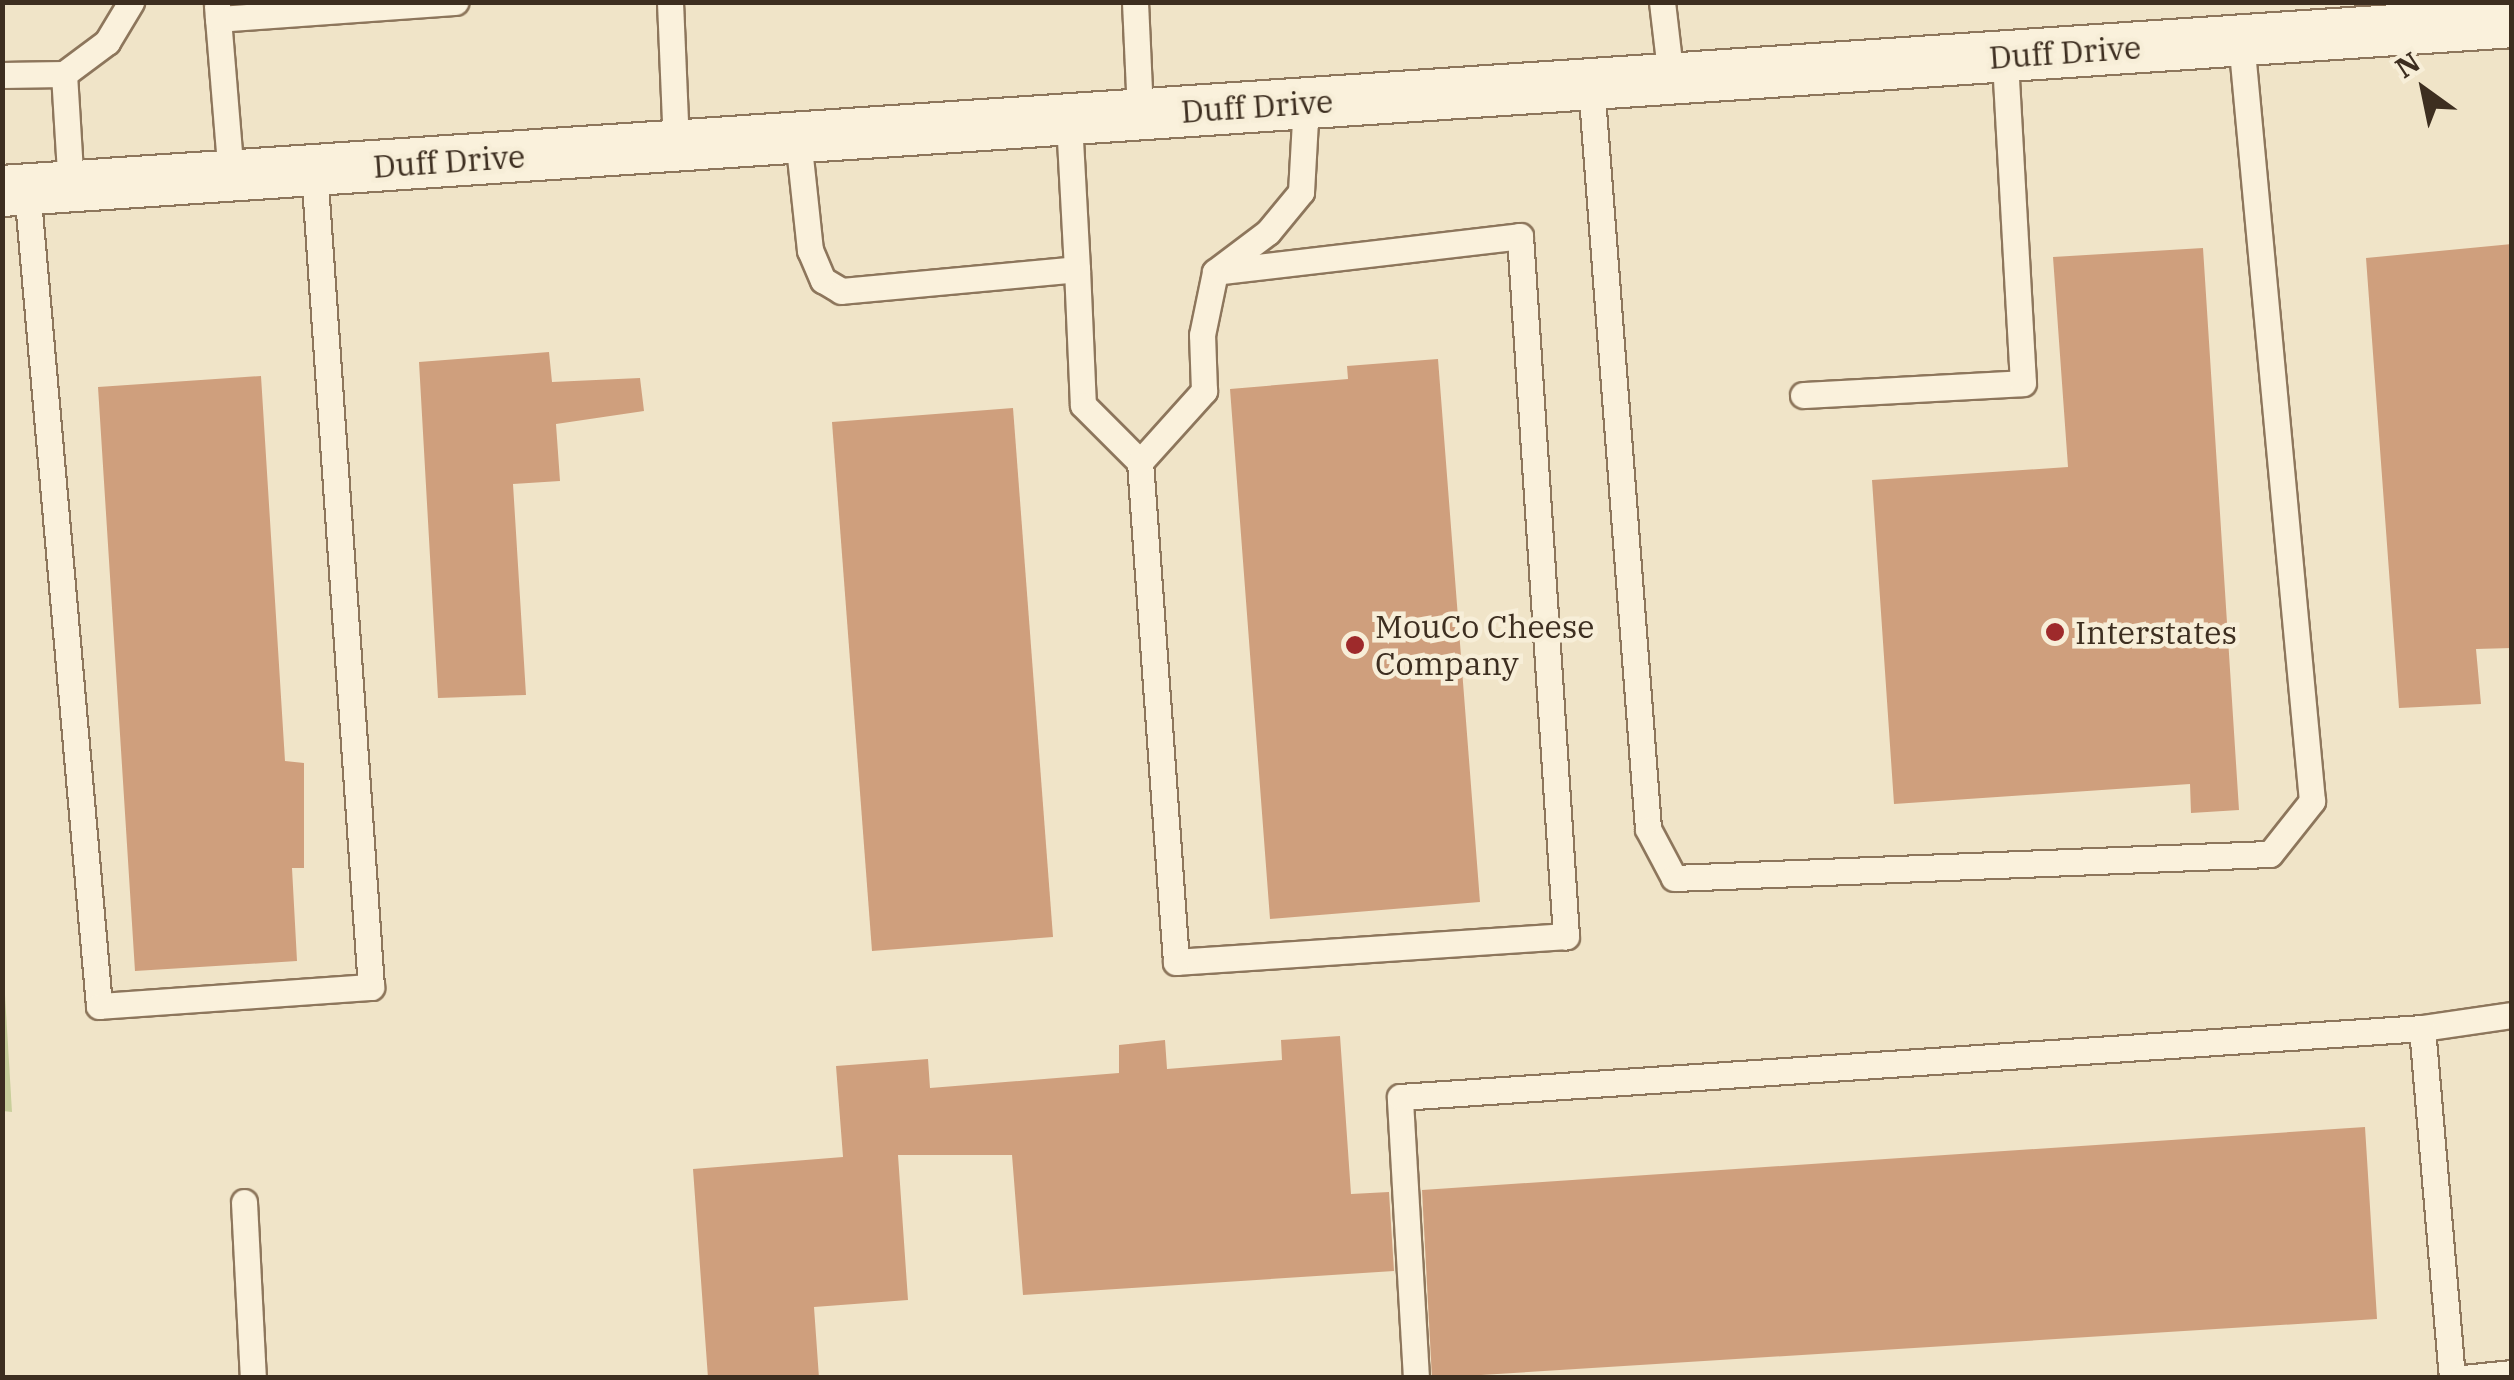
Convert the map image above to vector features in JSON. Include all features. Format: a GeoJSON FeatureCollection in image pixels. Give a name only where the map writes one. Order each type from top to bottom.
{"type":"FeatureCollection","features":[{"type":"Feature","properties":{"kind":"street","name":"Duff Drive"},"geometry":{"type":"LineString","coordinates":[[34,189],[2512,22]]}},
{"type":"Feature","properties":{"kind":"lane"},"geometry":{"type":"LineString","coordinates":[[2,75],[64,74],[107,42],[130,2]]}},
{"type":"Feature","properties":{"kind":"lane"},"geometry":{"type":"LineString","coordinates":[[231,176],[218,11],[455,2]]}},
{"type":"Feature","properties":{"kind":"lane"},"geometry":{"type":"LineString","coordinates":[[670,2],[676,146]]}},
{"type":"Feature","properties":{"kind":"lane"},"geometry":{"type":"LineString","coordinates":[[1135,2],[1140,114]]}},
{"type":"Feature","properties":{"kind":"lane"},"geometry":{"type":"LineString","coordinates":[[1662,2],[1671,79]]}},
{"type":"Feature","properties":{"kind":"lane"},"geometry":{"type":"LineString","coordinates":[[1591,84],[1648,830],[1674,878],[2270,854],[2312,801],[2242,40]]}},
{"type":"Feature","properties":{"kind":"lane"},"geometry":{"type":"LineString","coordinates":[[1803,395],[2022,383],[2005,56]]}},
{"type":"Feature","properties":{"kind":"lane"},"geometry":{"type":"LineString","coordinates":[[64,74],[34,189],[99,1006],[372,987],[314,170]]}},
{"type":"Feature","properties":{"kind":"lane"},"geometry":{"type":"LineString","coordinates":[[1140,462],[1204,392],[1202,335],[1215,272],[1268,232],[1300,192],[1306,103]]}},
{"type":"Feature","properties":{"kind":"lane"},"geometry":{"type":"LineString","coordinates":[[1069,119],[1084,404],[1140,462],[1176,962],[1566,936],[1520,236],[1215,272]]}},
{"type":"Feature","properties":{"kind":"lane"},"geometry":{"type":"LineString","coordinates":[[798,138],[810,250],[823,280],[841,291],[1077,269]]}},
{"type":"Feature","properties":{"kind":"lane"},"geometry":{"type":"LineString","coordinates":[[1416,1378],[1400,1097],[2422,1028],[2512,1015]]}},
{"type":"Feature","properties":{"kind":"lane"},"geometry":{"type":"LineString","coordinates":[[2422,1028],[2452,1378]]}},
{"type":"Feature","properties":{"kind":"lane"},"geometry":{"type":"LineString","coordinates":[[244,1202],[254,1378]]}},
{"type":"Feature","properties":{"kind":"lane"},"geometry":{"type":"LineString","coordinates":[[2463,1378],[2512,1373]]}},
{"type":"Feature","properties":{"kind":"green space"},"geometry":{"type":"Polygon","coordinates":[[[3,962],[12,1112],[3,1111],[3,962]]]}},
{"type":"Feature","properties":{"kind":"building"},"geometry":{"type":"Polygon","coordinates":[[[2512,244],[2512,648],[2476,649],[2481,704],[2399,708],[2366,258],[2512,244]]]}},
{"type":"Feature","properties":{"kind":"building","name":"Interstates"},"geometry":{"type":"Polygon","coordinates":[[[2203,248],[2239,810],[2191,813],[2190,784],[1894,804],[1872,480],[2068,467],[2053,257],[2203,248]]]}},
{"type":"Feature","properties":{"kind":"building"},"geometry":{"type":"Polygon","coordinates":[[[549,352],[552,382],[640,378],[644,411],[556,424],[560,481],[513,484],[526,695],[438,698],[419,362],[549,352]]]}},
{"type":"Feature","properties":{"kind":"building","name":"MouCo Cheese Company"},"geometry":{"type":"Polygon","coordinates":[[[1438,359],[1480,902],[1270,919],[1230,389],[1348,379],[1347,366],[1438,359]]]}},
{"type":"Feature","properties":{"kind":"building"},"geometry":{"type":"Polygon","coordinates":[[[261,376],[285,761],[304,763],[304,868],[292,868],[297,961],[135,971],[98,387],[261,376]]]}},
{"type":"Feature","properties":{"kind":"building"},"geometry":{"type":"Polygon","coordinates":[[[1013,408],[1053,937],[872,951],[832,422],[1013,408]]]}},
{"type":"Feature","properties":{"kind":"building"},"geometry":{"type":"Polygon","coordinates":[[[1340,1036],[1351,1194],[1389,1192],[1394,1271],[1023,1295],[1012,1155],[898,1155],[908,1300],[814,1307],[819,1378],[708,1378],[693,1169],[843,1157],[836,1066],[928,1059],[930,1088],[1119,1073],[1119,1045],[1165,1040],[1167,1069],[1282,1060],[1281,1040],[1340,1036]]]}},
{"type":"Feature","properties":{"kind":"building"},"geometry":{"type":"Polygon","coordinates":[[[2365,1127],[2377,1319],[1432,1378],[1422,1190],[2365,1127]]]}},
{"type":"Feature","properties":{"kind":"place","name":"Interstates"},"geometry":{"type":"Point","coordinates":[2055,632]}},
{"type":"Feature","properties":{"kind":"place","name":"MouCo Cheese Company"},"geometry":{"type":"Point","coordinates":[1355,645]}}]}
